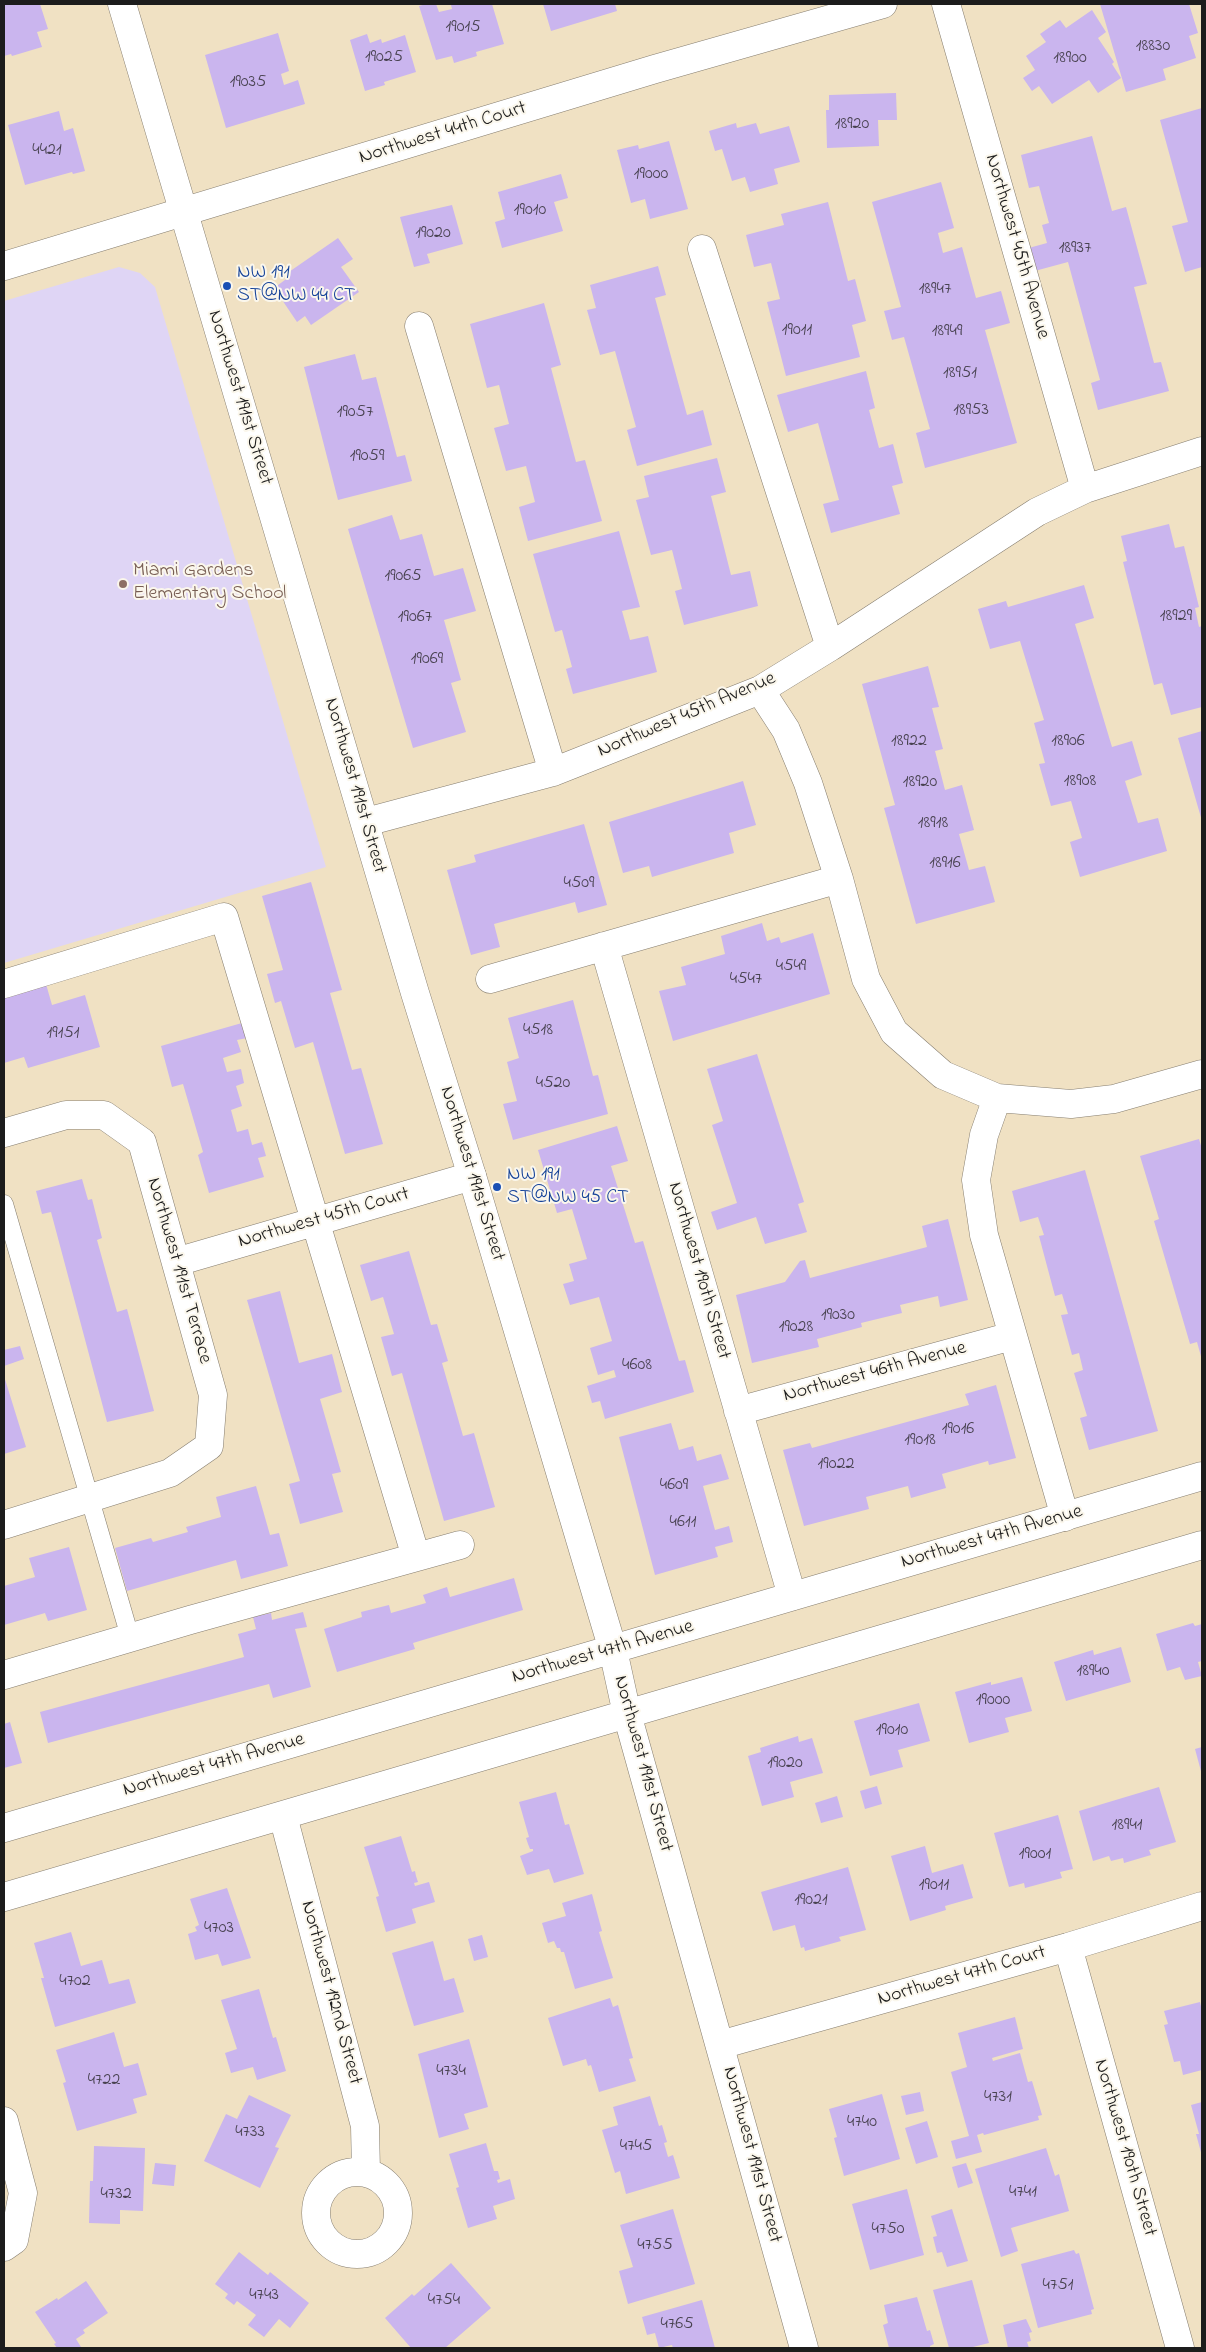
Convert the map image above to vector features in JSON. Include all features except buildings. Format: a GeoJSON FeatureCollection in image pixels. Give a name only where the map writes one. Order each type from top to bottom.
{"type":"FeatureCollection","features":[{"type":"Feature","properties":{"kind":"street","name":"Northwest 191st Street"},"geometry":{"type":"LineString","coordinates":[[122,4],[415,992],[472,1176],[613,1650],[627,1714],[804,2348]]}},
{"type":"Feature","properties":{"kind":"street","name":"Northwest 44th Court"},"geometry":{"type":"LineString","coordinates":[[4,266],[655,69],[883,4]]}},
{"type":"Feature","properties":{"kind":"street","name":"Northwest 45th Avenue"},"geometry":{"type":"LineString","coordinates":[[946,4],[1085,490]]}},
{"type":"Feature","properties":{"kind":"street"},"geometry":{"type":"LineString","coordinates":[[702,249],[830,647]]}},
{"type":"Feature","properties":{"kind":"street"},"geometry":{"type":"LineString","coordinates":[[419,326],[553,772]]}},
{"type":"Feature","properties":{"kind":"street","name":"Northwest 45th Avenue"},"geometry":{"type":"LineString","coordinates":[[366,822],[553,772],[760,690],[830,647],[1037,512],[1085,490],[1202,451]]}},
{"type":"Feature","properties":{"kind":"street"},"geometry":{"type":"LineString","coordinates":[[760,690],[790,739],[808,783],[839,879],[866,979],[894,1032],[943,1074],[997,1098],[1071,1104],[1114,1099],[1202,1074]]}},
{"type":"Feature","properties":{"kind":"street"},"geometry":{"type":"LineString","coordinates":[[490,979],[839,879]]}},
{"type":"Feature","properties":{"kind":"street"},"geometry":{"type":"LineString","coordinates":[[4,984],[224,917],[416,1558]]}},
{"type":"Feature","properties":{"kind":"street","name":"Northwest 190th Street"},"geometry":{"type":"LineString","coordinates":[[604,946],[792,1596]]}},
{"type":"Feature","properties":{"kind":"street"},"geometry":{"type":"LineString","coordinates":[[997,1098],[984,1135],[976,1180],[984,1235],[1065,1517]]}},
{"type":"Feature","properties":{"kind":"street","name":"Northwest 191st Terrace"},"geometry":{"type":"LineString","coordinates":[[4,1133],[66,1116],[104,1115],[142,1142],[213,1395],[210,1446],[170,1474],[90,1498]]}},
{"type":"Feature","properties":{"kind":"street","name":"Northwest 45th Court"},"geometry":{"type":"LineString","coordinates":[[176,1262],[472,1176]]}},
{"type":"Feature","properties":{"kind":"street","name":"Northwest 46th Avenue"},"geometry":{"type":"LineString","coordinates":[[738,1411],[1012,1336]]}},
{"type":"Feature","properties":{"kind":"street","name":"Northwest 47th Avenue"},"geometry":{"type":"LineString","coordinates":[[4,1828],[1202,1476]]}},
{"type":"Feature","properties":{"kind":"street"},"geometry":{"type":"LineString","coordinates":[[4,1524],[90,1498]]}},
{"type":"Feature","properties":{"kind":"street"},"geometry":{"type":"LineString","coordinates":[[4,1675],[130,1637],[416,1558],[460,1544]]}},
{"type":"Feature","properties":{"kind":"street"},"geometry":{"type":"LineString","coordinates":[[4,1897],[1202,1545]]}},
{"type":"Feature","properties":{"kind":"street","name":"Northwest 192nd Street"},"geometry":{"type":"LineString","coordinates":[[283,1816],[366,2126],[366,2172]]}},
{"type":"Feature","properties":{"kind":"street","name":"Northwest 47th Court"},"geometry":{"type":"LineString","coordinates":[[720,2045],[1068,1947],[1202,1906]]}},
{"type":"Feature","properties":{"kind":"street","name":"Northwest 190th Street"},"geometry":{"type":"LineString","coordinates":[[1068,1947],[1180,2348]]}},
{"type":"Feature","properties":{"kind":"street"},"geometry":{"type":"LineString","coordinates":[[4,2121],[23,2193],[9,2244]]}},
{"type":"Feature","properties":{"kind":"lane"},"geometry":{"type":"LineString","coordinates":[[4,1204],[130,1637]]}},
{"type":"Feature","properties":{"kind":"shaded area","name":"Miami Gardens Elementary School"},"geometry":{"type":"Polygon","coordinates":[[[119,267],[140,273],[155,287],[326,867],[4,963],[4,301],[119,267]]]}},
{"type":"Feature","properties":{"kind":"place","name":"NW 191 ST@NW 44 CT"},"geometry":{"type":"Point","coordinates":[227,286]}},
{"type":"Feature","properties":{"kind":"place","name":"Miami Gardens Elementary School"},"geometry":{"type":"Point","coordinates":[123,584]}},
{"type":"Feature","properties":{"kind":"place","name":"NW 191 ST@NW 45 CT"},"geometry":{"type":"Point","coordinates":[497,1187]}}]}
